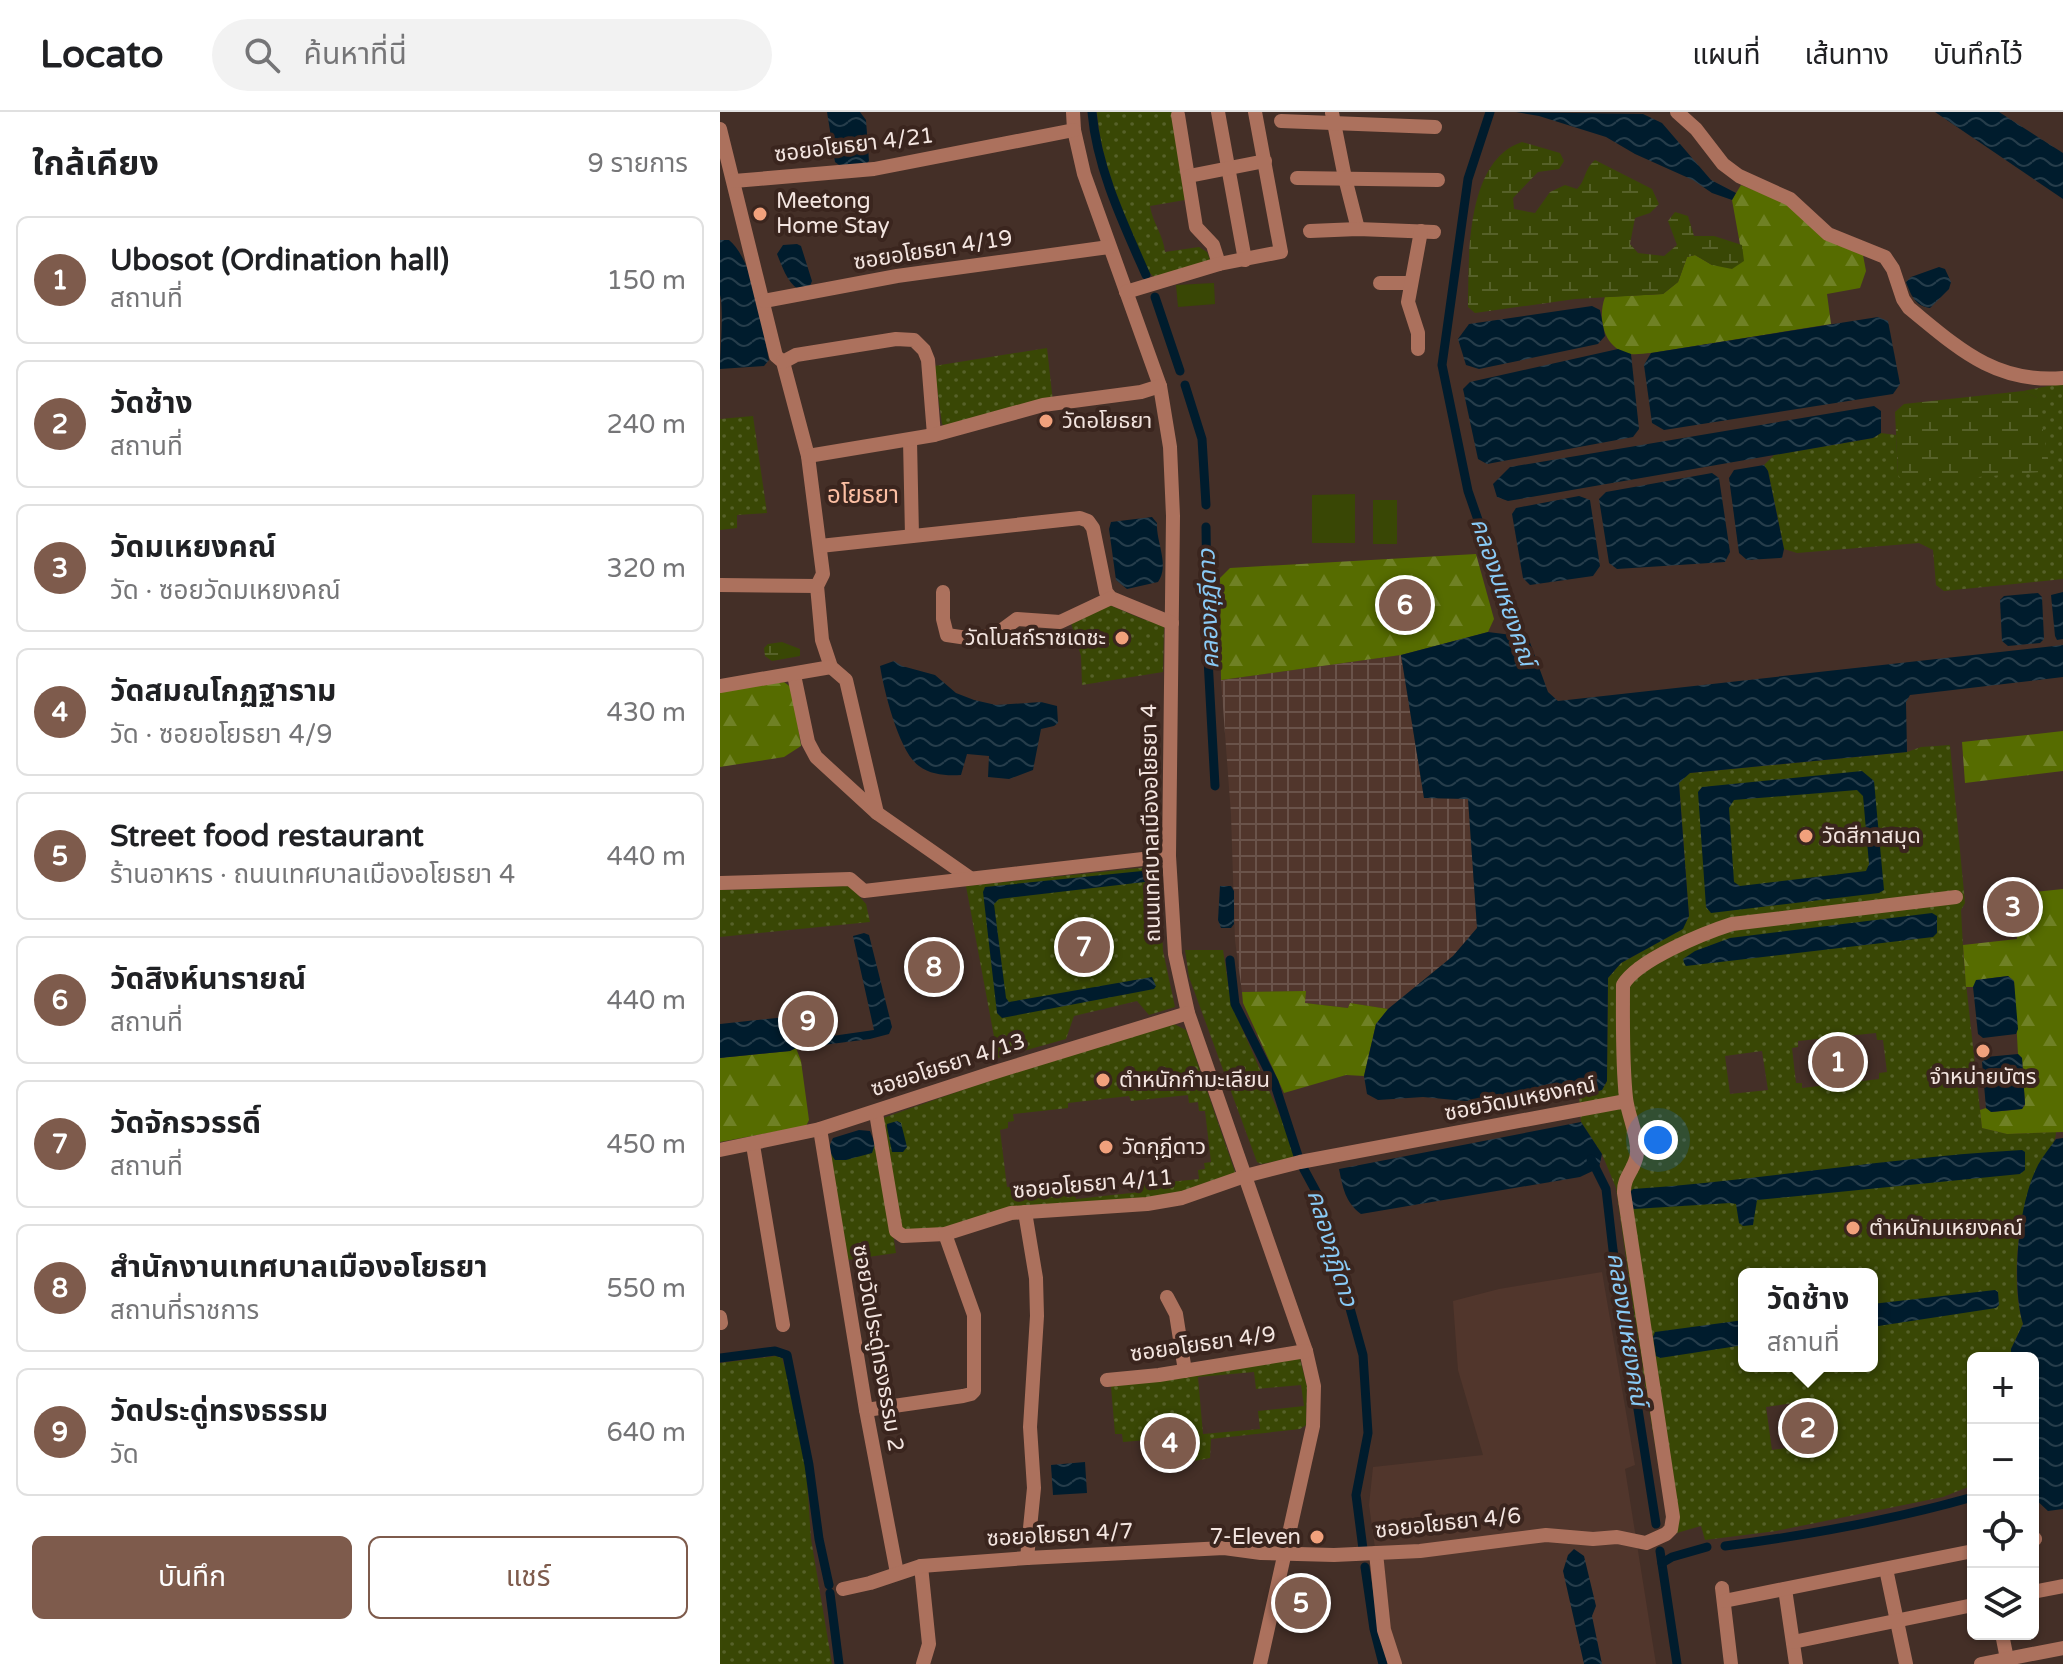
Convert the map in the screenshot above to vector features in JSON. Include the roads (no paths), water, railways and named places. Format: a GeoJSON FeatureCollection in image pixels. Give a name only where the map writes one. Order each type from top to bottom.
{"type":"FeatureCollection","features":[{"type":"Feature","properties":{"kind":"street","name":"ถนนเทศบาลเมืองอโยธยา 4"},"geometry":{"type":"LineString","coordinates":[[1073,112],[1084,174],[1160,386],[1170,447],[1173,516],[1169,856],[1174,945],[1188,1013],[1306,1351],[1314,1386],[1313,1426],[1260,1664]]}},
{"type":"Feature","properties":{"kind":"street"},"geometry":{"type":"LineString","coordinates":[[1218,112],[1245,260]]}},
{"type":"Feature","properties":{"kind":"street"},"geometry":{"type":"LineString","coordinates":[[1126,292],[1219,264],[1281,252],[1255,112]]}},
{"type":"Feature","properties":{"kind":"street"},"geometry":{"type":"LineString","coordinates":[[1677,112],[1696,129],[1723,164],[1739,176],[1790,199],[1828,234],[1885,257],[1909,308],[1967,355],[1981,363],[2031,379],[2063,378]]}},
{"type":"Feature","properties":{"kind":"street"},"geometry":{"type":"LineString","coordinates":[[1178,115],[1196,227],[1213,245],[1219,264]]}},
{"type":"Feature","properties":{"kind":"street"},"geometry":{"type":"LineString","coordinates":[[1281,121],[1333,116],[1435,127]]}},
{"type":"Feature","properties":{"kind":"street"},"geometry":{"type":"LineString","coordinates":[[1333,116],[1358,229]]}},
{"type":"Feature","properties":{"kind":"street"},"geometry":{"type":"LineString","coordinates":[[720,129],[776,356],[783,362],[808,456],[823,574],[817,586],[822,640],[831,667],[846,680],[877,813]]}},
{"type":"Feature","properties":{"kind":"street","name":"ซอยอโยธยา 4/21"},"geometry":{"type":"LineString","coordinates":[[734,181],[874,169],[1074,130]]}},
{"type":"Feature","properties":{"kind":"street"},"geometry":{"type":"LineString","coordinates":[[1189,176],[1265,161]]}},
{"type":"Feature","properties":{"kind":"street"},"geometry":{"type":"LineString","coordinates":[[1297,178],[1438,180]]}},
{"type":"Feature","properties":{"kind":"street"},"geometry":{"type":"LineString","coordinates":[[1310,231],[1427,231],[1410,283],[1408,302],[1418,333],[1418,349]]}},
{"type":"Feature","properties":{"kind":"street","name":"ซอยอโยธยา 4/19"},"geometry":{"type":"LineString","coordinates":[[764,301],[897,276],[1109,247]]}},
{"type":"Feature","properties":{"kind":"street"},"geometry":{"type":"LineString","coordinates":[[1380,283],[1410,283]]}},
{"type":"Feature","properties":{"kind":"street"},"geometry":{"type":"LineString","coordinates":[[783,362],[796,355],[896,339],[914,340],[924,350],[928,360],[934,435]]}},
{"type":"Feature","properties":{"kind":"street"},"geometry":{"type":"LineString","coordinates":[[808,456],[910,440],[1043,405],[1141,392],[1160,386]]}},
{"type":"Feature","properties":{"kind":"street"},"geometry":{"type":"LineString","coordinates":[[910,440],[912,536]]}},
{"type":"Feature","properties":{"kind":"street"},"geometry":{"type":"LineString","coordinates":[[820,546],[1080,518],[1088,521],[1093,528],[1103,585],[1111,598],[1172,623]]}},
{"type":"Feature","properties":{"kind":"street"},"geometry":{"type":"LineString","coordinates":[[720,585],[817,586]]}},
{"type":"Feature","properties":{"kind":"street"},"geometry":{"type":"LineString","coordinates":[[943,592],[943,619],[947,635],[961,639],[987,638],[1017,619],[1060,622],[1111,598]]}},
{"type":"Feature","properties":{"kind":"street"},"geometry":{"type":"LineString","coordinates":[[720,686],[831,667]]}},
{"type":"Feature","properties":{"kind":"street"},"geometry":{"type":"LineString","coordinates":[[794,675],[808,742],[816,757],[877,813],[964,879]]}},
{"type":"Feature","properties":{"kind":"street"},"geometry":{"type":"LineString","coordinates":[[720,883],[850,879],[864,891],[1169,856]]}},
{"type":"Feature","properties":{"kind":"street","name":"ซอยวัดมเหยงคณ์"},"geometry":{"type":"LineString","coordinates":[[1245,1176],[1300,1162],[1626,1101],[1623,985],[1628,975],[1703,933],[1732,924],[1956,897]]}},
{"type":"Feature","properties":{"kind":"street","name":"ซอยอโยธยา 4/13"},"geometry":{"type":"LineString","coordinates":[[720,1150],[753,1145],[876,1113],[992,1073],[1188,1013]]}},
{"type":"Feature","properties":{"kind":"street","name":"ซอยอโยธยา 4/6"},"geometry":{"type":"LineString","coordinates":[[1283,1553],[1420,1551],[1546,1535],[1593,1539],[1617,1537],[1646,1543],[1666,1534],[1673,1523],[1623,1183],[1637,1153],[1637,1141],[1626,1101]]}},
{"type":"Feature","properties":{"kind":"street","name":"ซอยอโยธยา 4/11"},"geometry":{"type":"LineString","coordinates":[[876,1113],[896,1231],[903,1236],[945,1234],[997,1216],[1025,1212],[1147,1204],[1182,1198],[1245,1176]]}},
{"type":"Feature","properties":{"kind":"street","name":"ซอยวัดประดู่ทรงธรรม 2"},"geometry":{"type":"LineString","coordinates":[[820,1129],[866,1410],[897,1573]]}},
{"type":"Feature","properties":{"kind":"street"},"geometry":{"type":"LineString","coordinates":[[753,1145],[783,1325]]}},
{"type":"Feature","properties":{"kind":"street"},"geometry":{"type":"LineString","coordinates":[[1025,1212],[1036,1278],[1037,1316],[1030,1427],[1034,1488],[1027,1558]]}},
{"type":"Feature","properties":{"kind":"street"},"geometry":{"type":"LineString","coordinates":[[866,1410],[963,1396],[974,1391],[974,1315],[945,1234]]}},
{"type":"Feature","properties":{"kind":"street"},"geometry":{"type":"LineString","coordinates":[[1167,1297],[1176,1314],[1185,1371]]}},
{"type":"Feature","properties":{"kind":"street","name":"ซอยอโยธยา 4/9"},"geometry":{"type":"LineString","coordinates":[[1107,1380],[1306,1351]]}},
{"type":"Feature","properties":{"kind":"street","name":"ซอยอโยธยา 4/7"},"geometry":{"type":"LineString","coordinates":[[843,1589],[921,1566],[1224,1548],[1283,1553]]}},
{"type":"Feature","properties":{"kind":"street"},"geometry":{"type":"LineString","coordinates":[[1731,1664],[1723,1594],[1785,1589],[1967,1552]]}},
{"type":"Feature","properties":{"kind":"street"},"geometry":{"type":"LineString","coordinates":[[1376,1553],[1384,1630],[1395,1664]]}},
{"type":"Feature","properties":{"kind":"street"},"geometry":{"type":"LineString","coordinates":[[921,1566],[929,1644],[923,1664]]}},
{"type":"Feature","properties":{"kind":"street"},"geometry":{"type":"LineString","coordinates":[[1886,1569],[1906,1664]]}},
{"type":"Feature","properties":{"kind":"street"},"geometry":{"type":"LineString","coordinates":[[2039,1591],[2063,1586]]}},
{"type":"Feature","properties":{"kind":"street"},"geometry":{"type":"LineString","coordinates":[[1785,1589],[1796,1664]]}},
{"type":"Feature","properties":{"kind":"street"},"geometry":{"type":"LineString","coordinates":[[1793,1642],[1967,1606]]}},
{"type":"Feature","properties":{"kind":"street"},"geometry":{"type":"LineString","coordinates":[[2003,1640],[2007,1659]]}},
{"type":"Feature","properties":{"kind":"street"},"geometry":{"type":"LineString","coordinates":[[1981,1664],[2063,1648]]}},
{"type":"Feature","properties":{"kind":"water"},"geometry":{"type":"Polygon","coordinates":[[[827,112],[860,112],[866,120],[869,161],[866,164],[839,165],[835,162],[827,112]]]}},
{"type":"Feature","properties":{"kind":"water"},"geometry":{"type":"Polygon","coordinates":[[[1516,112],[1643,114],[1662,123],[1711,180],[1736,193],[1732,200],[1712,193],[1693,180],[1606,137],[1516,112]]]}},
{"type":"Feature","properties":{"kind":"water"},"geometry":{"type":"Polygon","coordinates":[[[1935,112],[1999,112],[2063,153],[2063,199],[1935,112]]]}},
{"type":"Feature","properties":{"kind":"water"},"geometry":{"type":"Polygon","coordinates":[[[720,240],[729,240],[738,250],[751,279],[769,360],[764,366],[720,369],[720,240]]]}},
{"type":"Feature","properties":{"kind":"water"},"geometry":{"type":"Polygon","coordinates":[[[783,245],[801,246],[812,281],[810,286],[798,289],[788,278],[777,254],[783,245]]]}},
{"type":"Feature","properties":{"kind":"water"},"geometry":{"type":"Polygon","coordinates":[[[1939,267],[1945,269],[1951,282],[1949,289],[1930,308],[1925,307],[1914,299],[1906,282],[1911,277],[1939,267]]]}},
{"type":"Feature","properties":{"kind":"water"},"geometry":{"type":"Polygon","coordinates":[[[1592,306],[1600,310],[1605,336],[1598,344],[1479,369],[1466,365],[1458,339],[1469,324],[1592,306]]]}},
{"type":"Feature","properties":{"kind":"water"},"geometry":{"type":"Polygon","coordinates":[[[1878,317],[1888,321],[1900,384],[1893,394],[1664,430],[1652,423],[1644,365],[1651,353],[1878,317]]]}},
{"type":"Feature","properties":{"kind":"water"},"geometry":{"type":"Polygon","coordinates":[[[1618,349],[1631,354],[1639,429],[1633,437],[1487,464],[1478,459],[1463,389],[1470,382],[1618,349]]]}},
{"type":"Feature","properties":{"kind":"water"},"geometry":{"type":"Polygon","coordinates":[[[1874,406],[1881,411],[1881,433],[1873,438],[1508,501],[1497,497],[1493,484],[1510,467],[1874,406]]]}},
{"type":"Feature","properties":{"kind":"water"},"geometry":{"type":"Polygon","coordinates":[[[1764,465],[1768,471],[1784,549],[1782,558],[1747,560],[1739,553],[1729,478],[1734,470],[1764,465]]]}},
{"type":"Feature","properties":{"kind":"water"},"geometry":{"type":"Polygon","coordinates":[[[1712,473],[1719,478],[1730,552],[1725,562],[1617,569],[1609,563],[1599,499],[1606,492],[1712,473]]]}},
{"type":"Feature","properties":{"kind":"water"},"geometry":{"type":"Polygon","coordinates":[[[1579,496],[1590,500],[1600,566],[1593,576],[1530,585],[1523,578],[1512,514],[1516,508],[1579,496]]]}},
{"type":"Feature","properties":{"kind":"water"},"geometry":{"type":"Polygon","coordinates":[[[1152,517],[1157,523],[1163,561],[1161,575],[1158,582],[1127,589],[1116,580],[1109,529],[1111,522],[1152,517]]]}},
{"type":"Feature","properties":{"kind":"water"},"geometry":{"type":"Polygon","coordinates":[[[2063,592],[2063,639],[2057,640],[2051,595],[2063,592]]]}},
{"type":"Feature","properties":{"kind":"water"},"geometry":{"type":"Polygon","coordinates":[[[2038,593],[2042,597],[2044,639],[2040,643],[2008,646],[2002,641],[2000,600],[2004,596],[2038,593]]]}},
{"type":"Feature","properties":{"kind":"water"},"geometry":{"type":"Polygon","coordinates":[[[1488,632],[1528,637],[1548,692],[1558,701],[2063,645],[2063,677],[1910,695],[1906,702],[1907,752],[1690,773],[1679,783],[1689,916],[1683,929],[1621,963],[1608,978],[1607,1081],[1602,1090],[1579,1096],[1465,1101],[1423,1097],[1378,1100],[1367,1094],[1364,1076],[1376,1024],[1388,1009],[1453,956],[1477,928],[1468,799],[1424,798],[1401,655],[1488,632]]]}},
{"type":"Feature","properties":{"kind":"water"},"geometry":{"type":"Polygon","coordinates":[[[894,661],[935,675],[956,693],[974,700],[996,705],[1041,702],[1057,706],[1058,723],[1041,729],[1033,770],[1009,779],[988,777],[989,756],[967,754],[961,775],[939,774],[919,766],[899,735],[885,690],[880,666],[894,661]]]}},
{"type":"Feature","properties":{"kind":"water"},"geometry":{"type":"Polygon","coordinates":[[[1862,771],[1874,781],[1884,890],[1711,913],[1706,907],[1698,792],[1702,787],[1862,771]],[[1857,790],[1734,800],[1729,808],[1734,882],[1740,886],[1866,871],[1869,864],[1863,796],[1857,790]]]}},
{"type":"Feature","properties":{"kind":"water"},"geometry":{"type":"Polygon","coordinates":[[[1152,870],[1153,881],[999,899],[994,904],[1009,1002],[1152,977],[1156,986],[1154,989],[1002,1018],[997,1013],[983,892],[985,887],[1152,870]]]}},
{"type":"Feature","properties":{"kind":"water"},"geometry":{"type":"Polygon","coordinates":[[[1220,886],[1231,886],[1234,891],[1234,924],[1231,928],[1221,928],[1218,920],[1220,886]]]}},
{"type":"Feature","properties":{"kind":"water"},"geometry":{"type":"Polygon","coordinates":[[[1932,913],[1937,916],[1937,933],[1933,937],[1686,966],[1683,959],[1695,951],[1730,938],[1932,913]]]}},
{"type":"Feature","properties":{"kind":"water"},"geometry":{"type":"Polygon","coordinates":[[[869,935],[892,1027],[889,1034],[870,1039],[823,1045],[818,1043],[825,1037],[874,1030],[853,936],[869,935]]]}},
{"type":"Feature","properties":{"kind":"water"},"geometry":{"type":"Polygon","coordinates":[[[2008,976],[2014,981],[2016,1034],[1983,1038],[1978,1034],[1973,987],[1976,980],[2008,976]]]}},
{"type":"Feature","properties":{"kind":"water"},"geometry":{"type":"Polygon","coordinates":[[[796,1016],[799,1020],[796,1048],[720,1058],[720,1024],[796,1016]]]}},
{"type":"Feature","properties":{"kind":"water"},"geometry":{"type":"Polygon","coordinates":[[[2018,1054],[2022,1058],[2025,1104],[2022,1109],[1991,1112],[1986,1108],[1982,1062],[1986,1057],[2018,1054]]]}},
{"type":"Feature","properties":{"kind":"water"},"geometry":{"type":"Polygon","coordinates":[[[1581,1122],[1602,1154],[1599,1168],[1580,1177],[1361,1214],[1348,1199],[1339,1169],[1581,1122]]]}},
{"type":"Feature","properties":{"kind":"water"},"geometry":{"type":"Polygon","coordinates":[[[901,1123],[907,1147],[903,1152],[892,1152],[887,1127],[887,1124],[901,1123]]]}},
{"type":"Feature","properties":{"kind":"water"},"geometry":{"type":"Polygon","coordinates":[[[859,1130],[870,1131],[875,1144],[872,1153],[835,1160],[830,1149],[833,1138],[859,1130]]]}},
{"type":"Feature","properties":{"kind":"water"},"geometry":{"type":"Polygon","coordinates":[[[2063,1138],[2063,1509],[2048,1511],[2039,1503],[2039,1352],[2011,1352],[2011,1349],[2023,1324],[2017,1288],[2021,1221],[2031,1181],[2056,1139],[2063,1138]]]}},
{"type":"Feature","properties":{"kind":"water"},"geometry":{"type":"Polygon","coordinates":[[[2025,1152],[2025,1170],[2020,1174],[1757,1200],[1753,1225],[1743,1226],[1739,1223],[1736,1204],[1730,1203],[1631,1207],[1630,1192],[1633,1189],[2025,1152]]]}},
{"type":"Feature","properties":{"kind":"water"},"geometry":{"type":"Polygon","coordinates":[[[1995,1290],[1999,1305],[1996,1308],[1878,1326],[1878,1303],[1995,1290]]]}},
{"type":"Feature","properties":{"kind":"water"},"geometry":{"type":"Polygon","coordinates":[[[1738,1321],[1738,1346],[1660,1358],[1656,1356],[1655,1332],[1738,1321]]]}},
{"type":"Feature","properties":{"kind":"water"},"geometry":{"type":"Polygon","coordinates":[[[1085,1462],[1087,1493],[1053,1495],[1051,1465],[1085,1462]]]}},
{"type":"Feature","properties":{"kind":"water"},"geometry":{"type":"Polygon","coordinates":[[[1574,1549],[1584,1556],[1596,1606],[1592,1616],[1602,1664],[1584,1664],[1563,1571],[1568,1555],[1574,1549]]]}},
{"type":"Feature","properties":{"kind":"waterway","name":"คลองกุฎีดาว"},"geometry":{"type":"LineString","coordinates":[[1092,112],[1105,175],[1146,275]]}},
{"type":"Feature","properties":{"kind":"waterway","name":"คลองมเหยงคณ์"},"geometry":{"type":"LineString","coordinates":[[1490,112],[1468,179],[1442,365],[1468,491],[1521,644]]}},
{"type":"Feature","properties":{"kind":"waterway","name":"คลองกุฎีดาว"},"geometry":{"type":"LineString","coordinates":[[1155,297],[1180,371]]}},
{"type":"Feature","properties":{"kind":"waterway","name":"คลองกุฎีดาว"},"geometry":{"type":"LineString","coordinates":[[1185,385],[1202,439],[1206,505]]}},
{"type":"Feature","properties":{"kind":"waterway","name":"คลองกุฎีดาว"},"geometry":{"type":"LineString","coordinates":[[1206,527],[1208,659],[1215,786]]}},
{"type":"Feature","properties":{"kind":"waterway","name":"คลองกุฎีดาว"},"geometry":{"type":"LineString","coordinates":[[1230,960],[1235,1004],[1274,1082],[1300,1162],[1319,1197],[1363,1355],[1368,1433],[1356,1495],[1363,1549]]}},
{"type":"Feature","properties":{"kind":"waterway","name":"คลองมเหยงคณ์"},"geometry":{"type":"LineString","coordinates":[[1591,1159],[1606,1189],[1656,1524]]}},
{"type":"Feature","properties":{"kind":"waterway"},"geometry":{"type":"LineString","coordinates":[[720,1358],[775,1351],[787,1355],[829,1585]]}},
{"type":"Feature","properties":{"kind":"waterway"},"geometry":{"type":"LineString","coordinates":[[1725,1546],[1850,1526],[1967,1499]]}},
{"type":"Feature","properties":{"kind":"waterway"},"geometry":{"type":"LineString","coordinates":[[1662,1563],[1707,1547]]}},
{"type":"Feature","properties":{"kind":"waterway","name":"คลองมเหยงคณ์"},"geometry":{"type":"LineString","coordinates":[[1660,1551],[1677,1664]]}},
{"type":"Feature","properties":{"kind":"waterway","name":"คลองกุฎีดาว"},"geometry":{"type":"LineString","coordinates":[[1365,1567],[1374,1629],[1383,1664]]}},
{"type":"Feature","properties":{"kind":"waterway"},"geometry":{"type":"LineString","coordinates":[[830,1593],[839,1664]]}},
{"type":"Feature","properties":{"kind":"place","name":"Meetong Home Stay"},"geometry":{"type":"Point","coordinates":[760,214]}},
{"type":"Feature","properties":{"kind":"place","name":"วัดอโยธยา"},"geometry":{"type":"Point","coordinates":[1046,421]}},
{"type":"Feature","properties":{"kind":"place","name":"วัดสิงห์นารายณ์"},"geometry":{"type":"Point","coordinates":[1405,605]}},
{"type":"Feature","properties":{"kind":"place","name":"วัดโบสถ์ราชเดชะ"},"geometry":{"type":"Point","coordinates":[1122,638]}},
{"type":"Feature","properties":{"kind":"place","name":"วัดสีกาสมุด"},"geometry":{"type":"Point","coordinates":[1806,836]}},
{"type":"Feature","properties":{"kind":"place","name":"วัดมเหยงคณ์"},"geometry":{"type":"Point","coordinates":[2013,907]}},
{"type":"Feature","properties":{"kind":"place","name":"วัดจักรวรรดิ์"},"geometry":{"type":"Point","coordinates":[1084,947]}},
{"type":"Feature","properties":{"kind":"place","name":"สำนักงานเทศบาลเมืองอโยธยา"},"geometry":{"type":"Point","coordinates":[934,967]}},
{"type":"Feature","properties":{"kind":"place","name":"วัดประดู่ทรงธรรม"},"geometry":{"type":"Point","coordinates":[808,1021]}},
{"type":"Feature","properties":{"kind":"place","name":"จำหน่ายบัตร"},"geometry":{"type":"Point","coordinates":[1983,1051]}},
{"type":"Feature","properties":{"kind":"place","name":"Ubosot (Ordination hall)"},"geometry":{"type":"Point","coordinates":[1838,1062]}},
{"type":"Feature","properties":{"kind":"place","name":"ตำหนักกำมะเลียน"},"geometry":{"type":"Point","coordinates":[1103,1080]}},
{"type":"Feature","properties":{"kind":"place","name":"วัดกุฎีดาว"},"geometry":{"type":"Point","coordinates":[1106,1147]}},
{"type":"Feature","properties":{"kind":"place","name":"ตำหนักมเหยงคณ์"},"geometry":{"type":"Point","coordinates":[1853,1228]}},
{"type":"Feature","properties":{"kind":"place","name":"วัดช้าง"},"geometry":{"type":"Point","coordinates":[1808,1428]}},
{"type":"Feature","properties":{"kind":"place","name":"วัดสมณโกฏฐาราม"},"geometry":{"type":"Point","coordinates":[1170,1443]}},
{"type":"Feature","properties":{"kind":"place","name":"7-Eleven"},"geometry":{"type":"Point","coordinates":[1317,1537]}},
{"type":"Feature","properties":{"kind":"place","name":"Street food restaurant"},"geometry":{"type":"Point","coordinates":[1301,1603]}},
{"type":"Feature","properties":{"kind":"district","name":"อโยธยา"},"geometry":{"type":"Point","coordinates":[863,495]}}]}
